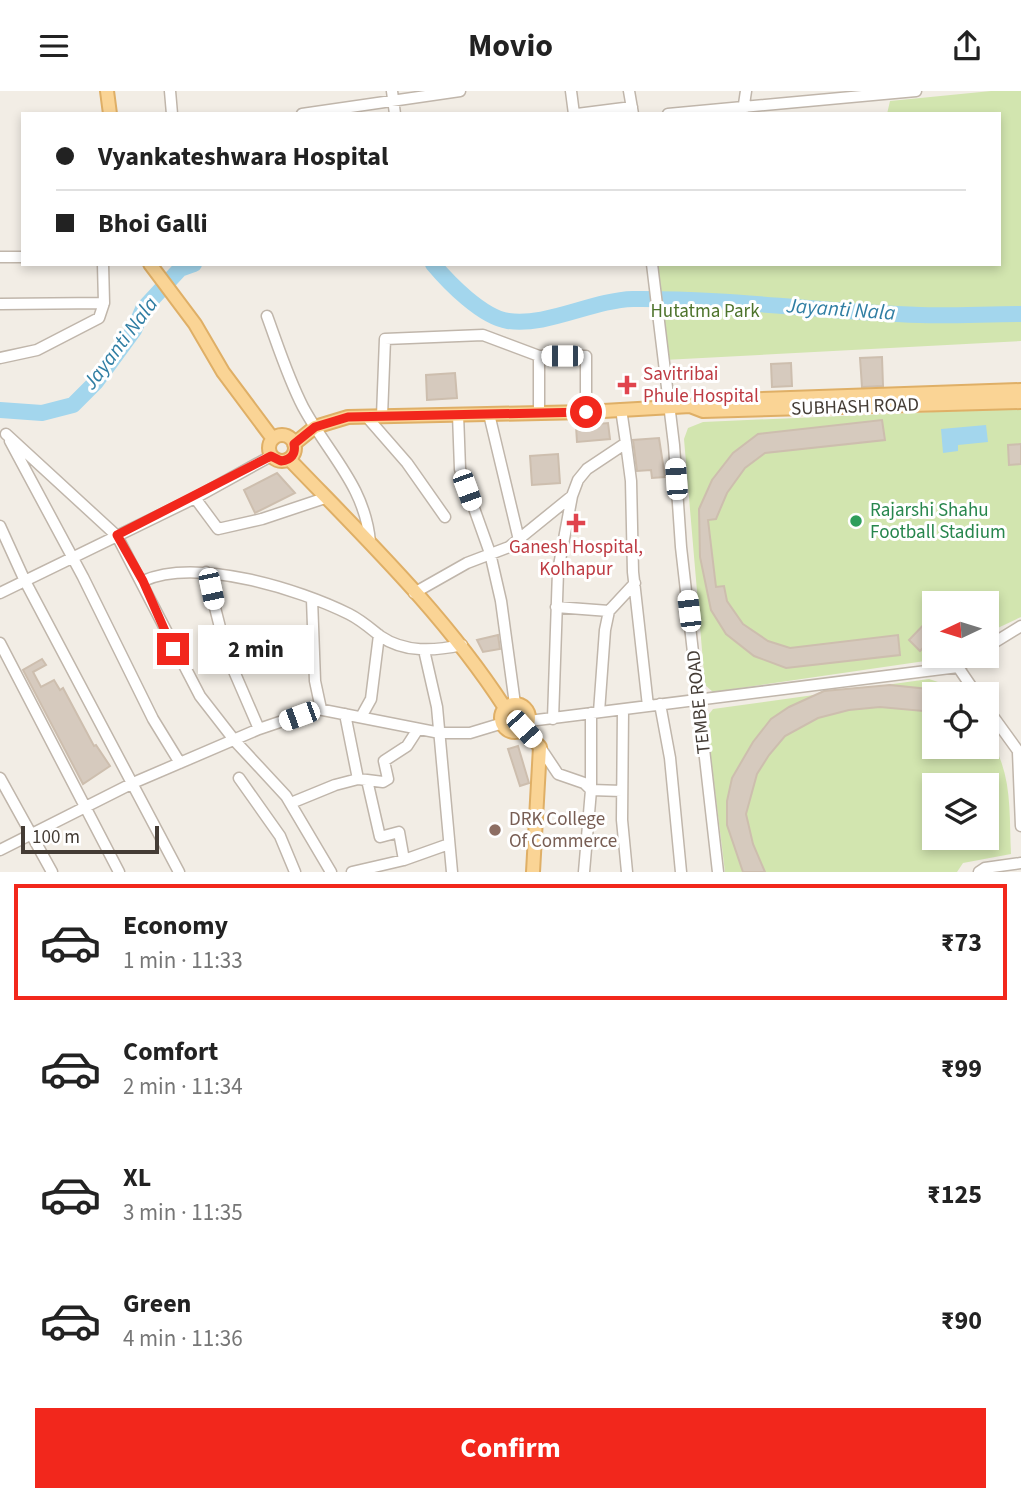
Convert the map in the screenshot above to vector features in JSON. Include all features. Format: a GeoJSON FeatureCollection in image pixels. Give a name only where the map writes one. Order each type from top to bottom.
{"type":"FeatureCollection","features":[{"type":"Feature","properties":{"kind":"main road"},"geometry":{"type":"LineString","coordinates":[[107,91],[108,112]]}},
{"type":"Feature","properties":{"kind":"main road"},"geometry":{"type":"LineString","coordinates":[[152,266],[202,335],[223,373],[273,439]]}},
{"type":"Feature","properties":{"kind":"main road","name":"SUBHASH ROAD"},"geometry":{"type":"LineString","coordinates":[[294,444],[315,427],[348,417],[586,412],[690,406],[703,401],[1021,390]]}},
{"type":"Feature","properties":{"kind":"main road","name":"SUBHASH ROAD"},"geometry":{"type":"LineString","coordinates":[[690,406],[703,411],[1021,402]]}},
{"type":"Feature","properties":{"kind":"main road"},"geometry":{"type":"LineString","coordinates":[[285,435],[294,444],[294,452],[289,459],[281,461],[271,456],[269,446],[273,439],[285,435]]}},
{"type":"Feature","properties":{"kind":"main road"},"geometry":{"type":"LineString","coordinates":[[289,459],[370,542],[462,645],[510,706],[525,708],[526,725],[540,747],[539,809],[533,872]]}},
{"type":"Feature","properties":{"kind":"main road"},"geometry":{"type":"LineString","coordinates":[[510,706],[503,723],[512,731],[526,725]]}},
{"type":"Feature","properties":{"kind":"street"},"geometry":{"type":"LineString","coordinates":[[170,91],[172,112]]}},
{"type":"Feature","properties":{"kind":"street"},"geometry":{"type":"LineString","coordinates":[[312,112],[393,95],[460,91]]}},
{"type":"Feature","properties":{"kind":"street"},"geometry":{"type":"LineString","coordinates":[[571,91],[576,112]]}},
{"type":"Feature","properties":{"kind":"street"},"geometry":{"type":"LineString","coordinates":[[604,112],[633,110],[629,91]]}},
{"type":"Feature","properties":{"kind":"street"},"geometry":{"type":"LineString","coordinates":[[743,111],[746,91]]}},
{"type":"Feature","properties":{"kind":"street"},"geometry":{"type":"LineString","coordinates":[[710,112],[743,111],[909,91]]}},
{"type":"Feature","properties":{"kind":"street"},"geometry":{"type":"LineString","coordinates":[[0,257],[21,257]]}},
{"type":"Feature","properties":{"kind":"street"},"geometry":{"type":"LineString","coordinates":[[0,358],[37,350],[93,322],[102,312],[104,303],[103,266]]}},
{"type":"Feature","properties":{"kind":"street","name":"TEMBE ROAD"},"geometry":{"type":"LineString","coordinates":[[652,266],[718,872]]}},
{"type":"Feature","properties":{"kind":"street"},"geometry":{"type":"LineString","coordinates":[[0,304],[104,303]]}},
{"type":"Feature","properties":{"kind":"street"},"geometry":{"type":"LineString","coordinates":[[267,316],[289,375],[315,427],[358,491],[368,518],[370,542]]}},
{"type":"Feature","properties":{"kind":"street"},"geometry":{"type":"LineString","coordinates":[[382,416],[385,339],[483,335],[539,356],[586,356],[586,412]]}},
{"type":"Feature","properties":{"kind":"street"},"geometry":{"type":"LineString","coordinates":[[539,356],[539,413]]}},
{"type":"Feature","properties":{"kind":"street"},"geometry":{"type":"LineString","coordinates":[[621,409],[631,481],[635,583],[648,706]]}},
{"type":"Feature","properties":{"kind":"street"},"geometry":{"type":"LineString","coordinates":[[458,414],[460,469],[491,553],[501,601],[510,706]]}},
{"type":"Feature","properties":{"kind":"street"},"geometry":{"type":"LineString","coordinates":[[489,414],[519,540]]}},
{"type":"Feature","properties":{"kind":"street"},"geometry":{"type":"LineString","coordinates":[[366,416],[407,463],[445,517]]}},
{"type":"Feature","properties":{"kind":"street"},"geometry":{"type":"LineString","coordinates":[[180,763],[153,719],[73,557],[6,434],[117,535],[143,581],[173,649],[200,696],[235,741],[291,803],[331,872]]}},
{"type":"Feature","properties":{"kind":"street"},"geometry":{"type":"LineString","coordinates":[[553,719],[556,607],[561,550],[572,496],[578,480],[594,462],[626,443]]}},
{"type":"Feature","properties":{"kind":"street"},"geometry":{"type":"LineString","coordinates":[[0,593],[195,498],[271,456]]}},
{"type":"Feature","properties":{"kind":"street"},"geometry":{"type":"LineString","coordinates":[[414,593],[519,540],[554,508],[572,496]]}},
{"type":"Feature","properties":{"kind":"street"},"geometry":{"type":"LineString","coordinates":[[195,498],[218,529],[262,519],[326,498]]}},
{"type":"Feature","properties":{"kind":"street"},"geometry":{"type":"LineString","coordinates":[[0,526],[25,581],[179,872]]}},
{"type":"Feature","properties":{"kind":"street"},"geometry":{"type":"LineString","coordinates":[[143,581],[166,573],[206,572],[278,586],[351,615],[394,644],[424,650],[462,645]]}},
{"type":"Feature","properties":{"kind":"street"},"geometry":{"type":"LineString","coordinates":[[206,572],[227,655],[259,729]]}},
{"type":"Feature","properties":{"kind":"street"},"geometry":{"type":"LineString","coordinates":[[584,872],[595,712],[609,611],[635,583]]}},
{"type":"Feature","properties":{"kind":"street"},"geometry":{"type":"LineString","coordinates":[[312,599],[314,681],[321,709]]}},
{"type":"Feature","properties":{"kind":"street"},"geometry":{"type":"LineString","coordinates":[[556,607],[609,611]]}},
{"type":"Feature","properties":{"kind":"street"},"geometry":{"type":"LineString","coordinates":[[999,640],[1021,626]]}},
{"type":"Feature","properties":{"kind":"street"},"geometry":{"type":"LineString","coordinates":[[362,717],[371,699],[379,635]]}},
{"type":"Feature","properties":{"kind":"street"},"geometry":{"type":"LineString","coordinates":[[0,643],[119,872]]}},
{"type":"Feature","properties":{"kind":"street"},"geometry":{"type":"LineString","coordinates":[[424,650],[440,733],[452,872]]}},
{"type":"Feature","properties":{"kind":"street"},"geometry":{"type":"LineString","coordinates":[[526,725],[595,712],[943,669]]}},
{"type":"Feature","properties":{"kind":"street"},"geometry":{"type":"LineString","coordinates":[[660,705],[670,758],[681,872]]}},
{"type":"Feature","properties":{"kind":"street"},"geometry":{"type":"LineString","coordinates":[[0,850],[133,783],[259,729],[321,709],[440,733],[470,733],[503,723]]}},
{"type":"Feature","properties":{"kind":"street"},"geometry":{"type":"LineString","coordinates":[[623,710],[622,791],[627,872]]}},
{"type":"Feature","properties":{"kind":"street"},"geometry":{"type":"LineString","coordinates":[[345,714],[380,837],[399,832],[411,872]]}},
{"type":"Feature","properties":{"kind":"street"},"geometry":{"type":"LineString","coordinates":[[999,725],[1019,754],[1021,826]]}},
{"type":"Feature","properties":{"kind":"street"},"geometry":{"type":"LineString","coordinates":[[291,803],[335,785],[362,780],[383,782],[388,779],[384,761],[407,745],[418,729]]}},
{"type":"Feature","properties":{"kind":"street"},"geometry":{"type":"LineString","coordinates":[[540,747],[558,773],[584,783],[591,790],[622,791]]}},
{"type":"Feature","properties":{"kind":"street"},"geometry":{"type":"LineString","coordinates":[[0,778],[52,872]]}},
{"type":"Feature","properties":{"kind":"street"},"geometry":{"type":"LineString","coordinates":[[239,778],[280,836],[295,872]]}},
{"type":"Feature","properties":{"kind":"street"},"geometry":{"type":"LineString","coordinates":[[352,872],[407,859],[449,844]]}},
{"type":"Feature","properties":{"kind":"street"},"geometry":{"type":"LineString","coordinates":[[979,872],[985,868],[1021,863]]}},
{"type":"Feature","properties":{"kind":"green space","name":"Hutatma Park"},"geometry":{"type":"Polygon","coordinates":[[[991,91],[1021,91],[1021,341],[664,360],[652,266],[1001,266],[1001,112],[887,112],[890,101],[991,91]]]}},
{"type":"Feature","properties":{"kind":"green space","name":"Rajarshi Shahu Football Stadium"},"geometry":{"type":"Polygon","coordinates":[[[1021,408],[1021,617],[999,627],[999,591],[922,591],[922,661],[713,692],[705,685],[684,439],[688,428],[703,422],[1021,408]]]}},
{"type":"Feature","properties":{"kind":"green space"},"geometry":{"type":"Polygon","coordinates":[[[929,679],[938,682],[922,682],[922,759],[999,757],[1008,792],[1011,854],[963,863],[957,872],[725,872],[706,718],[713,709],[929,679]]]}},
{"type":"Feature","properties":{"kind":"water"},"geometry":{"type":"Polygon","coordinates":[[[986,425],[988,442],[958,445],[958,451],[943,453],[941,429],[986,425]]]}},
{"type":"Feature","properties":{"kind":"building"},"geometry":{"type":"Polygon","coordinates":[[[882,357],[883,386],[862,387],[860,358],[882,357]]]}},
{"type":"Feature","properties":{"kind":"building"},"geometry":{"type":"Polygon","coordinates":[[[791,363],[792,386],[772,387],[771,364],[791,363]]]}},
{"type":"Feature","properties":{"kind":"building"},"geometry":{"type":"Polygon","coordinates":[[[455,373],[457,398],[427,400],[426,375],[455,373]]]}},
{"type":"Feature","properties":{"kind":"building"},"geometry":{"type":"Polygon","coordinates":[[[882,420],[885,440],[765,453],[745,468],[727,493],[716,519],[708,520],[716,587],[724,586],[727,601],[743,624],[768,641],[790,648],[898,635],[900,655],[786,668],[754,656],[726,634],[711,610],[700,557],[699,509],[712,480],[733,453],[758,434],[882,420]]]}},
{"type":"Feature","properties":{"kind":"building"},"geometry":{"type":"Polygon","coordinates":[[[608,423],[610,439],[577,442],[576,426],[608,423]]]}},
{"type":"Feature","properties":{"kind":"building"},"geometry":{"type":"Polygon","coordinates":[[[659,438],[665,477],[652,478],[651,470],[637,471],[633,440],[659,438]]]}},
{"type":"Feature","properties":{"kind":"building"},"geometry":{"type":"Polygon","coordinates":[[[1021,444],[1021,464],[1009,465],[1008,445],[1021,444]]]}},
{"type":"Feature","properties":{"kind":"building"},"geometry":{"type":"Polygon","coordinates":[[[558,454],[560,483],[532,485],[530,456],[558,454]]]}},
{"type":"Feature","properties":{"kind":"building"},"geometry":{"type":"Polygon","coordinates":[[[277,473],[295,493],[255,513],[244,490],[277,473]]]}},
{"type":"Feature","properties":{"kind":"building"},"geometry":{"type":"Polygon","coordinates":[[[922,626],[920,651],[909,640],[922,626]]]}},
{"type":"Feature","properties":{"kind":"building"},"geometry":{"type":"Polygon","coordinates":[[[498,635],[500,649],[483,652],[477,640],[498,635]]]}},
{"type":"Feature","properties":{"kind":"building"},"geometry":{"type":"Polygon","coordinates":[[[42,659],[46,665],[33,672],[41,687],[54,680],[60,690],[63,688],[94,746],[96,745],[110,766],[83,784],[23,670],[42,659]]]}},
{"type":"Feature","properties":{"kind":"building"},"geometry":{"type":"Polygon","coordinates":[[[890,685],[922,688],[922,711],[880,707],[849,710],[818,718],[785,736],[757,774],[746,814],[753,844],[765,872],[743,872],[727,825],[727,801],[732,778],[753,742],[771,719],[789,707],[824,691],[890,685]]]}},
{"type":"Feature","properties":{"kind":"building"},"geometry":{"type":"Polygon","coordinates":[[[518,746],[529,783],[520,786],[508,749],[518,746]]]}},
{"type":"Feature","properties":{"kind":"waterway","name":"Jayanti Nala"},"geometry":{"type":"LineString","coordinates":[[0,410],[42,413],[73,405],[96,382],[134,330],[143,309],[180,269],[188,266]]}},
{"type":"Feature","properties":{"kind":"waterway","name":"Jayanti Nala"},"geometry":{"type":"LineString","coordinates":[[435,266],[477,306],[508,321],[538,320],[618,300],[633,299],[920,315],[1021,314]]}},
{"type":"Feature","properties":{"kind":"place","name":"Savitribai Phule Hospital"},"geometry":{"type":"Point","coordinates":[627,385]}},
{"type":"Feature","properties":{"kind":"place","name":"Rajarshi Shahu Football Stadium"},"geometry":{"type":"Point","coordinates":[856,521]}},
{"type":"Feature","properties":{"kind":"place","name":"Ganesh Hospital, Kolhapur"},"geometry":{"type":"Point","coordinates":[576,523]}},
{"type":"Feature","properties":{"kind":"place","name":"DRK College Of Commerce"},"geometry":{"type":"Point","coordinates":[495,830]}},
{"type":"Feature","properties":{"kind":"route"},"geometry":{"type":"LineString","coordinates":[[173,649],[143,581],[117,535],[195,498],[271,456],[281,461],[289,459],[294,452],[294,444],[302,435],[328,422],[366,416],[586,412]]}}]}
